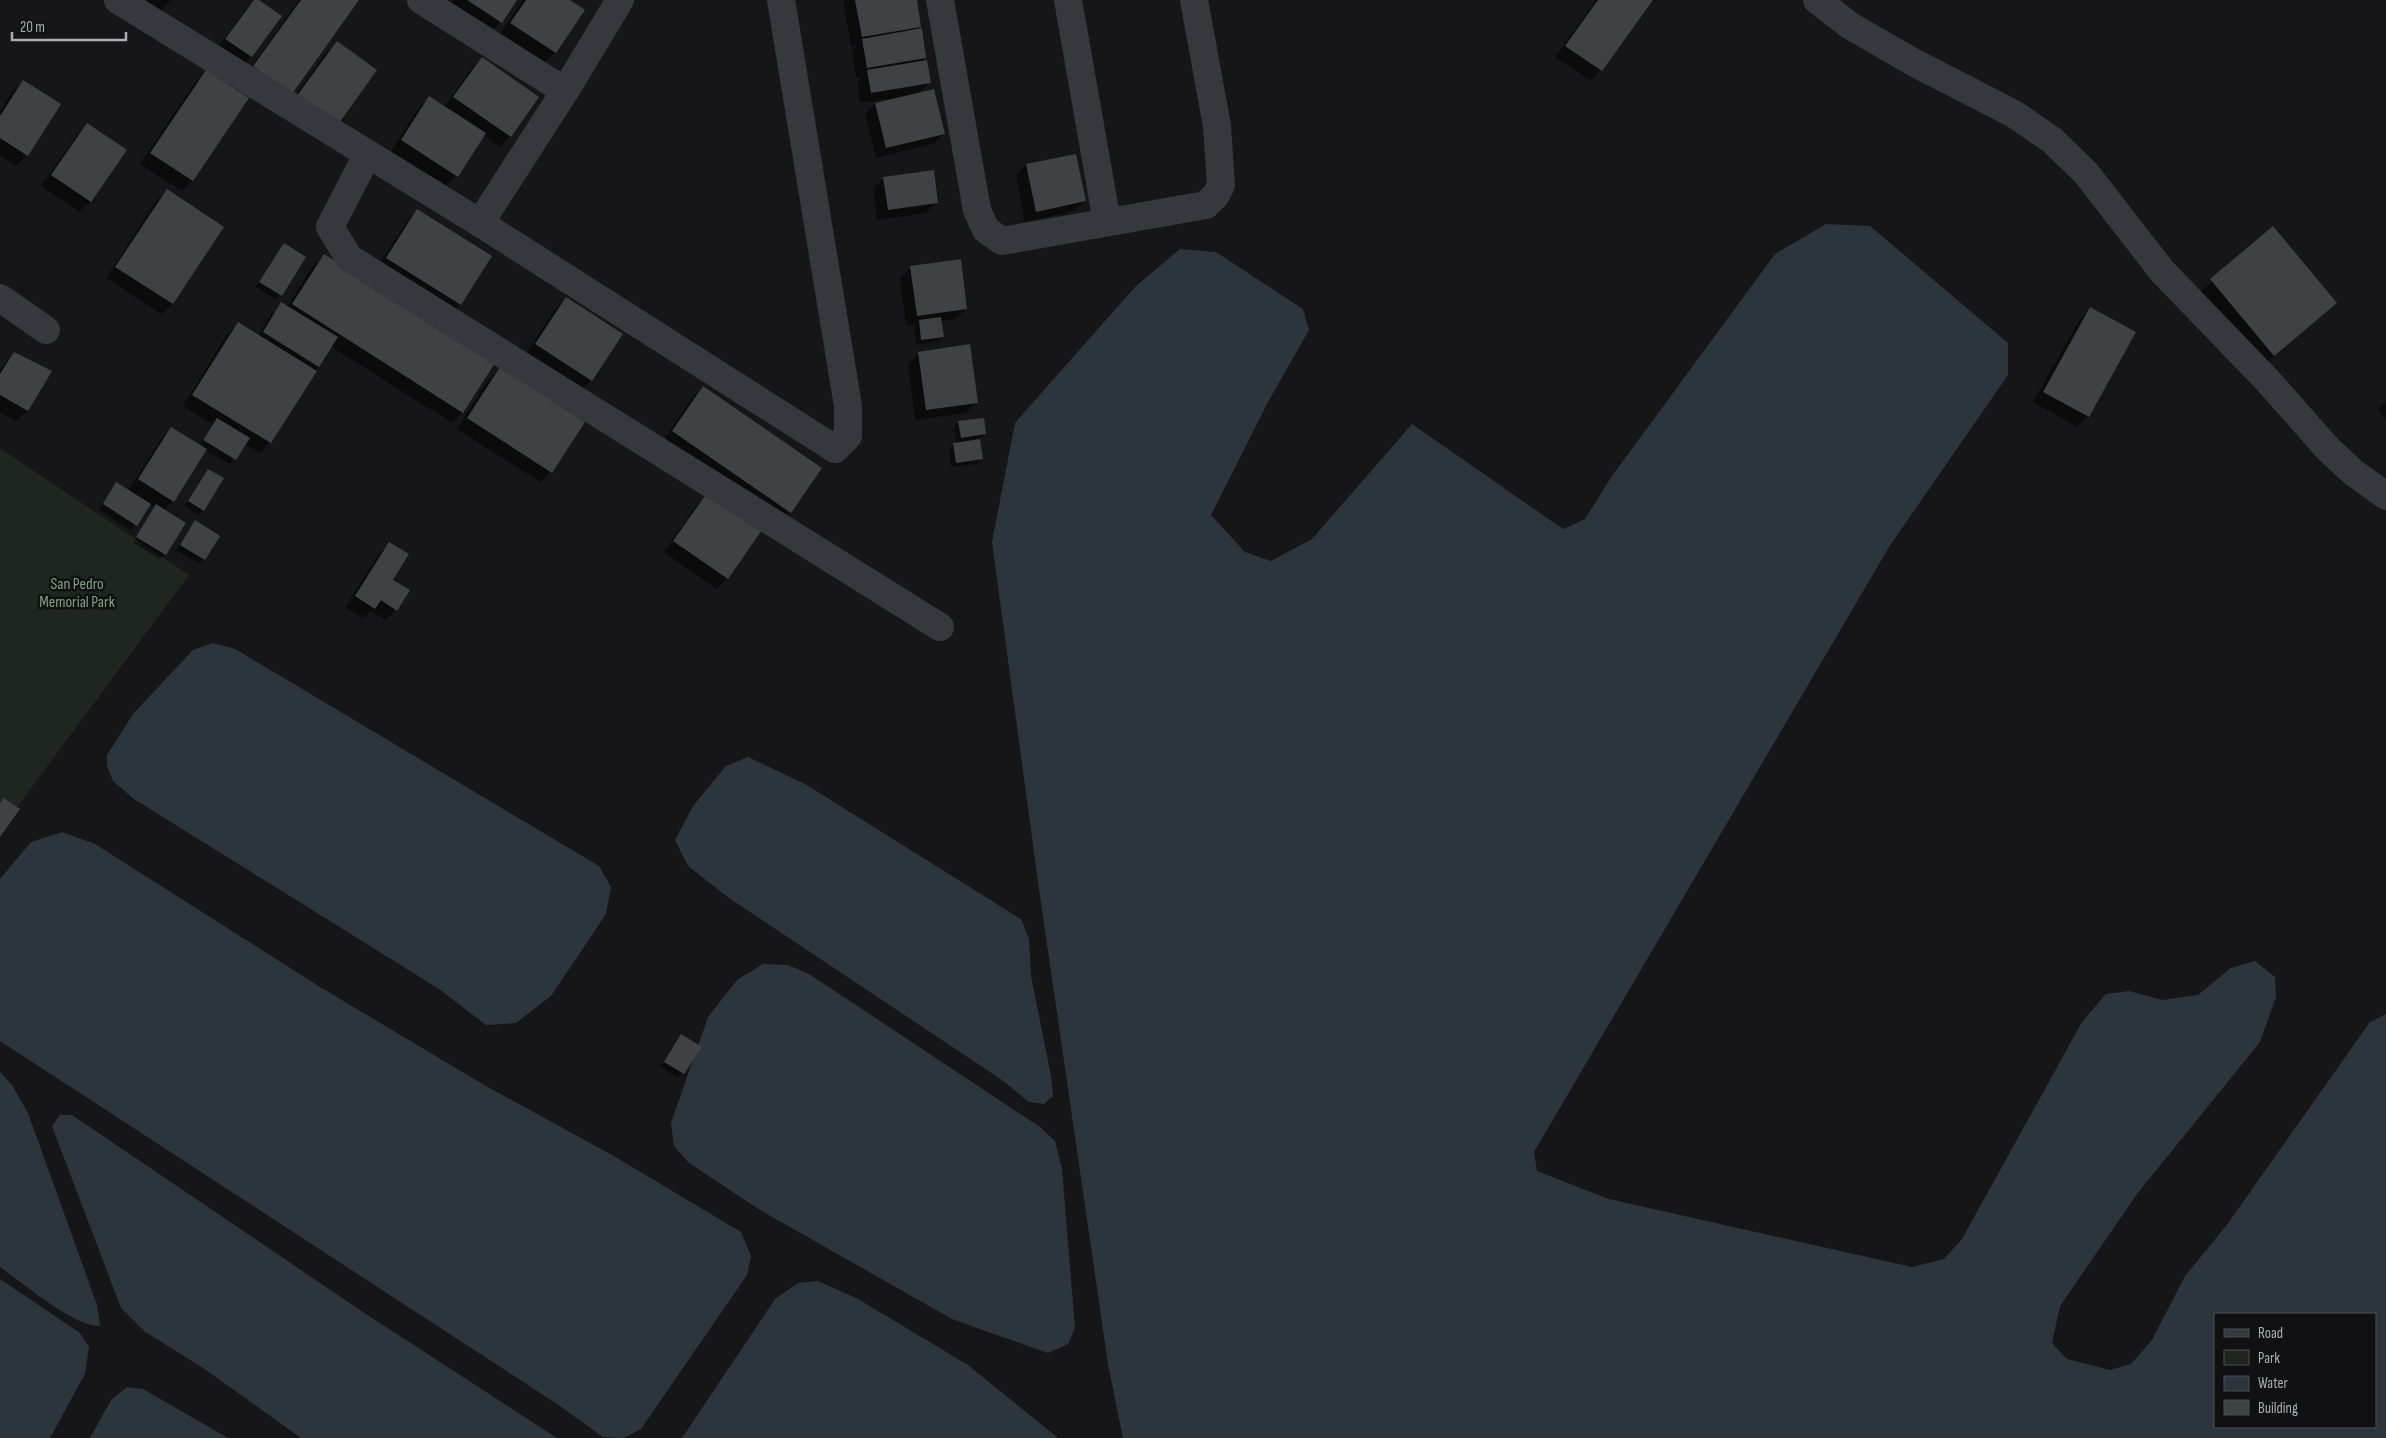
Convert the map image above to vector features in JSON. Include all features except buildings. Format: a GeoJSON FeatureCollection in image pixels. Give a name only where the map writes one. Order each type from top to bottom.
{"type":"FeatureCollection","features":[{"type":"Feature","properties":{"kind":"street"},"geometry":{"type":"LineString","coordinates":[[118,0],[480,223],[835,449],[848,436],[848,406],[781,0]]}},
{"type":"Feature","properties":{"kind":"street"},"geometry":{"type":"LineString","coordinates":[[420,0],[565,91]]}},
{"type":"Feature","properties":{"kind":"street"},"geometry":{"type":"LineString","coordinates":[[480,223],[565,91],[620,0]]}},
{"type":"Feature","properties":{"kind":"street"},"geometry":{"type":"LineString","coordinates":[[940,0],[977,210],[986,230],[1002,241],[1206,205],[1216,195],[1221,185],[1217,126],[1194,0]]}},
{"type":"Feature","properties":{"kind":"street"},"geometry":{"type":"LineString","coordinates":[[1068,0],[1107,222]]}},
{"type":"Feature","properties":{"kind":"street"},"geometry":{"type":"LineString","coordinates":[[1817,0],[1849,25],[1913,62],[2014,114],[2052,140],[2086,173],[2162,270],[2268,381],[2328,449],[2354,473],[2386,496]]}},
{"type":"Feature","properties":{"kind":"street"},"geometry":{"type":"LineString","coordinates":[[368,155],[330,227],[349,258],[940,627]]}},
{"type":"Feature","properties":{"kind":"street"},"geometry":{"type":"LineString","coordinates":[[0,298],[46,330]]}},
{"type":"Feature","properties":{"kind":"green space","name":"San Pedro Memorial Park"},"geometry":{"type":"Polygon","coordinates":[[[0,448],[189,575],[0,830],[0,448]]]}},
{"type":"Feature","properties":{"kind":"water"},"geometry":{"type":"Polygon","coordinates":[[[1826,224],[1870,226],[2008,343],[2008,375],[1889,547],[1534,1152],[1537,1171],[1609,1199],[1912,1267],[1944,1259],[1962,1239],[2082,1022],[2106,994],[2129,991],[2162,1000],[2198,995],[2231,968],[2255,961],[2275,977],[2276,997],[2260,1042],[2137,1194],[2060,1306],[2052,1343],[2067,1359],[2110,1370],[2131,1364],[2152,1340],[2185,1276],[2226,1226],[2370,1022],[2386,1014],[2386,1438],[1123,1438],[1108,1364],[1039,889],[992,542],[1015,423],[1135,287],[1180,249],[1216,252],[1303,309],[1309,330],[1268,402],[1211,515],[1245,552],[1271,561],[1312,539],[1412,424],[1563,529],[1585,519],[1612,476],[1775,254],[1826,224]]]}},
{"type":"Feature","properties":{"kind":"water"},"geometry":{"type":"Polygon","coordinates":[[[213,643],[235,649],[599,866],[611,887],[606,914],[551,996],[516,1023],[486,1025],[439,989],[134,799],[113,781],[107,766],[107,755],[133,714],[193,650],[213,643]]]}},
{"type":"Feature","properties":{"kind":"water"},"geometry":{"type":"Polygon","coordinates":[[[748,757],[805,784],[1021,919],[1029,939],[1031,976],[1051,1076],[1053,1096],[1044,1104],[1029,1102],[1002,1080],[729,898],[688,866],[675,840],[693,806],[726,766],[748,757]]]}},
{"type":"Feature","properties":{"kind":"water"},"geometry":{"type":"Polygon","coordinates":[[[62,832],[95,844],[320,987],[486,1086],[612,1155],[741,1232],[751,1256],[747,1275],[641,1429],[624,1438],[603,1437],[557,1404],[0,1041],[0,879],[31,842],[62,832]]]}},
{"type":"Feature","properties":{"kind":"water"},"geometry":{"type":"Polygon","coordinates":[[[763,964],[788,965],[809,974],[1040,1127],[1055,1141],[1062,1169],[1075,1328],[1068,1344],[1048,1353],[952,1319],[760,1210],[689,1163],[674,1146],[671,1123],[708,1017],[737,980],[763,964]]]}},
{"type":"Feature","properties":{"kind":"water"},"geometry":{"type":"Polygon","coordinates":[[[0,1072],[12,1085],[28,1113],[97,1305],[100,1326],[89,1325],[63,1312],[0,1267],[0,1072]]]}},
{"type":"Feature","properties":{"kind":"water"},"geometry":{"type":"Polygon","coordinates":[[[60,1115],[72,1115],[363,1312],[557,1438],[301,1438],[203,1368],[144,1331],[121,1308],[52,1126],[60,1115]]]}},
{"type":"Feature","properties":{"kind":"water"},"geometry":{"type":"Polygon","coordinates":[[[0,1279],[80,1333],[89,1347],[85,1374],[50,1438],[0,1438],[0,1279]]]}},
{"type":"Feature","properties":{"kind":"water"},"geometry":{"type":"Polygon","coordinates":[[[818,1281],[858,1299],[968,1365],[1058,1438],[682,1438],[775,1299],[798,1283],[818,1281]]]}},
{"type":"Feature","properties":{"kind":"water"},"geometry":{"type":"Polygon","coordinates":[[[127,1387],[143,1389],[228,1438],[90,1438],[111,1400],[127,1387]]]}}]}
